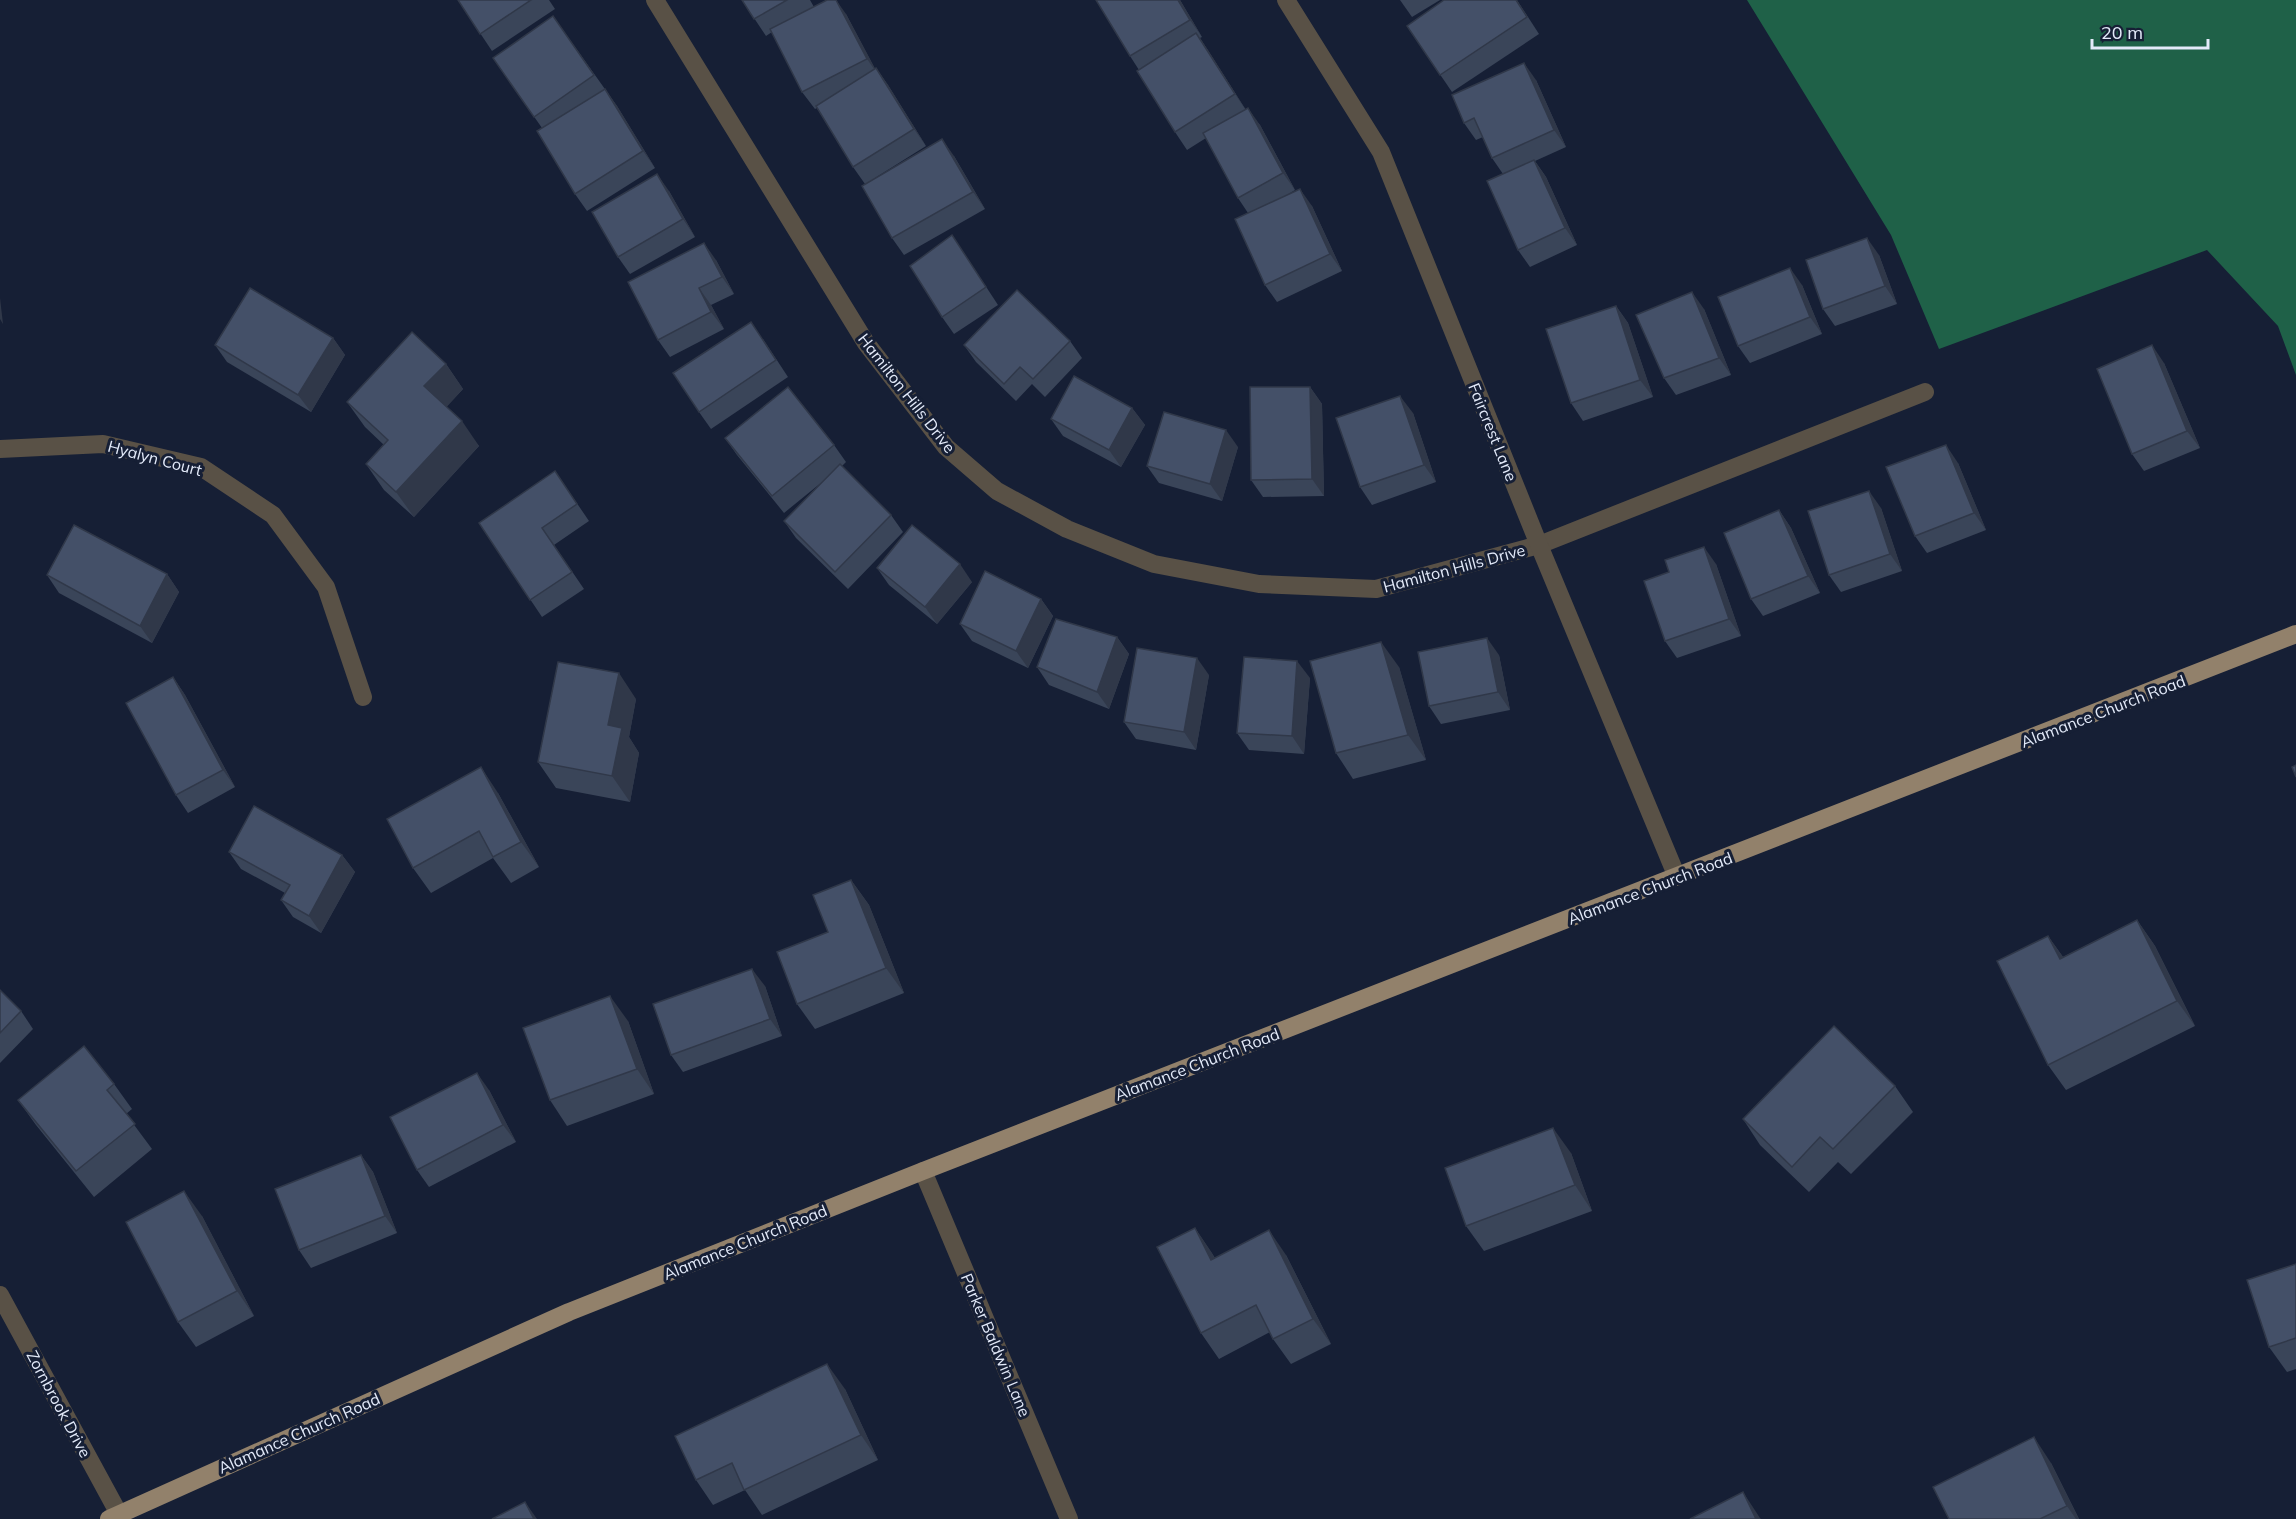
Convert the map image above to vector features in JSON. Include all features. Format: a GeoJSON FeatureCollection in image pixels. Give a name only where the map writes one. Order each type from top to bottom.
{"type":"FeatureCollection","features":[{"type":"Feature","properties":{"kind":"main road","name":"Alamance Church Road"},"geometry":{"type":"LineString","coordinates":[[114,1517],[569,1312],[923,1171],[2296,634]]}},
{"type":"Feature","properties":{"kind":"street","name":"Hamilton Hills Drive"},"geometry":{"type":"LineString","coordinates":[[655,0],[866,343],[946,447],[997,491],[1067,529],[1154,564],[1259,584],[1376,589],[1539,545],[1925,392]]}},
{"type":"Feature","properties":{"kind":"street","name":"Faircrest Lane"},"geometry":{"type":"LineString","coordinates":[[1286,0],[1381,152],[1539,545],[1677,877]]}},
{"type":"Feature","properties":{"kind":"street","name":"Hyalyn Court"},"geometry":{"type":"LineString","coordinates":[[0,449],[104,444],[201,467],[273,515],[326,587],[363,697]]}},
{"type":"Feature","properties":{"kind":"street","name":"Parker Baldwin Lane"},"geometry":{"type":"LineString","coordinates":[[923,1171],[1069,1519]]}},
{"type":"Feature","properties":{"kind":"street","name":"Zornbrook Drive"},"geometry":{"type":"LineString","coordinates":[[0,1294],[114,1517]]}},
{"type":"Feature","properties":{"kind":"green space"},"geometry":{"type":"Polygon","coordinates":[[[1747,0],[2296,0],[2296,375],[2278,326],[2207,250],[1939,349],[1891,235],[1747,0]]]}},
{"type":"Feature","properties":{"kind":"building"},"geometry":{"type":"Polygon","coordinates":[[[458,0],[531,0],[480,34],[458,0]]]}},
{"type":"Feature","properties":{"kind":"building"},"geometry":{"type":"Polygon","coordinates":[[[742,0],[787,0],[754,19],[742,0]]]}},
{"type":"Feature","properties":{"kind":"building"},"geometry":{"type":"Polygon","coordinates":[[[827,0],[836,0],[867,59],[802,92],[770,29],[827,0]]]}},
{"type":"Feature","properties":{"kind":"building"},"geometry":{"type":"Polygon","coordinates":[[[1096,0],[1178,0],[1190,20],[1130,56],[1096,0]]]}},
{"type":"Feature","properties":{"kind":"building"},"geometry":{"type":"Polygon","coordinates":[[[1444,0],[1516,0],[1527,17],[1440,75],[1407,26],[1444,0]]]}},
{"type":"Feature","properties":{"kind":"building"},"geometry":{"type":"Polygon","coordinates":[[[553,16],[594,75],[534,117],[493,58],[553,16]]]}},
{"type":"Feature","properties":{"kind":"building"},"geometry":{"type":"Polygon","coordinates":[[[1196,33],[1235,94],[1175,132],[1137,71],[1196,33]]]}},
{"type":"Feature","properties":{"kind":"building"},"geometry":{"type":"Polygon","coordinates":[[[1524,63],[1554,130],[1492,158],[1474,118],[1464,123],[1452,95],[1524,63]]]}},
{"type":"Feature","properties":{"kind":"building"},"geometry":{"type":"Polygon","coordinates":[[[876,68],[914,129],[853,167],[816,106],[876,68]]]}},
{"type":"Feature","properties":{"kind":"building"},"geometry":{"type":"Polygon","coordinates":[[[605,89],[643,151],[575,194],[537,131],[605,89]]]}},
{"type":"Feature","properties":{"kind":"building"},"geometry":{"type":"Polygon","coordinates":[[[1248,108],[1283,173],[1238,198],[1203,133],[1248,108]]]}},
{"type":"Feature","properties":{"kind":"building"},"geometry":{"type":"Polygon","coordinates":[[[942,139],[973,192],[892,238],[862,186],[942,139]]]}},
{"type":"Feature","properties":{"kind":"building"},"geometry":{"type":"Polygon","coordinates":[[[1534,160],[1565,228],[1518,250],[1487,181],[1534,160]]]}},
{"type":"Feature","properties":{"kind":"building"},"geometry":{"type":"Polygon","coordinates":[[[657,174],[683,219],[618,257],[592,212],[657,174]]]}},
{"type":"Feature","properties":{"kind":"building"},"geometry":{"type":"Polygon","coordinates":[[[1300,189],[1330,254],[1265,285],[1235,219],[1300,189]]]}},
{"type":"Feature","properties":{"kind":"building"},"geometry":{"type":"Polygon","coordinates":[[[952,235],[986,287],[942,317],[910,266],[952,235]]]}},
{"type":"Feature","properties":{"kind":"building"},"geometry":{"type":"Polygon","coordinates":[[[1867,238],[1885,286],[1823,309],[1806,260],[1867,238]]]}},
{"type":"Feature","properties":{"kind":"building"},"geometry":{"type":"Polygon","coordinates":[[[704,243],[722,277],[699,288],[711,312],[658,340],[628,282],[704,243]]]}},
{"type":"Feature","properties":{"kind":"building"},"geometry":{"type":"Polygon","coordinates":[[[1790,268],[1810,317],[1738,346],[1718,297],[1790,268]]]}},
{"type":"Feature","properties":{"kind":"building"},"geometry":{"type":"Polygon","coordinates":[[[250,288],[333,338],[298,395],[215,345],[250,288]]]}},
{"type":"Feature","properties":{"kind":"building"},"geometry":{"type":"Polygon","coordinates":[[[1017,290],[1070,341],[1033,379],[1020,367],[1004,384],[964,345],[1017,290]]]}},
{"type":"Feature","properties":{"kind":"building"},"geometry":{"type":"Polygon","coordinates":[[[1692,292],[1719,358],[1664,378],[1636,315],[1692,292]]]}},
{"type":"Feature","properties":{"kind":"building"},"geometry":{"type":"Polygon","coordinates":[[[1616,306],[1640,380],[1571,403],[1546,329],[1616,306]]]}},
{"type":"Feature","properties":{"kind":"building"},"geometry":{"type":"Polygon","coordinates":[[[751,322],[776,360],[699,412],[673,373],[751,322]]]}},
{"type":"Feature","properties":{"kind":"building"},"geometry":{"type":"Polygon","coordinates":[[[412,332],[446,364],[424,386],[462,421],[396,492],[366,464],[388,440],[347,402],[412,332]]]}},
{"type":"Feature","properties":{"kind":"building"},"geometry":{"type":"Polygon","coordinates":[[[2152,345],[2187,431],[2132,454],[2097,369],[2152,345]]]}},
{"type":"Feature","properties":{"kind":"building"},"geometry":{"type":"Polygon","coordinates":[[[1074,376],[1132,408],[1109,450],[1051,419],[1074,376]]]}},
{"type":"Feature","properties":{"kind":"building"},"geometry":{"type":"Polygon","coordinates":[[[788,387],[834,445],[772,496],[725,438],[788,387]]]}},
{"type":"Feature","properties":{"kind":"building"},"geometry":{"type":"Polygon","coordinates":[[[1250,387],[1310,387],[1312,479],[1251,480],[1250,387]]]}},
{"type":"Feature","properties":{"kind":"building"},"geometry":{"type":"Polygon","coordinates":[[[1400,396],[1424,465],[1360,487],[1336,418],[1400,396]]]}},
{"type":"Feature","properties":{"kind":"building"},"geometry":{"type":"Polygon","coordinates":[[[1164,412],[1226,430],[1210,484],[1147,466],[1164,412]]]}},
{"type":"Feature","properties":{"kind":"building"},"geometry":{"type":"Polygon","coordinates":[[[1946,445],[1974,513],[1915,536],[1886,467],[1946,445]]]}},
{"type":"Feature","properties":{"kind":"building"},"geometry":{"type":"Polygon","coordinates":[[[840,464],[891,515],[835,572],[784,521],[840,464]]]}},
{"type":"Feature","properties":{"kind":"building"},"geometry":{"type":"Polygon","coordinates":[[[555,471],[577,504],[542,528],[572,572],[530,600],[479,523],[555,471]]]}},
{"type":"Feature","properties":{"kind":"building"},"geometry":{"type":"Polygon","coordinates":[[[1869,491],[1890,554],[1829,575],[1808,511],[1869,491]]]}},
{"type":"Feature","properties":{"kind":"building"},"geometry":{"type":"Polygon","coordinates":[[[1779,510],[1808,576],[1751,599],[1724,533],[1779,510]]]}},
{"type":"Feature","properties":{"kind":"building"},"geometry":{"type":"Polygon","coordinates":[[[74,525],[167,574],[140,626],[47,575],[74,525]]]}},
{"type":"Feature","properties":{"kind":"building"},"geometry":{"type":"Polygon","coordinates":[[[912,525],[960,564],[925,607],[877,568],[912,525]]]}},
{"type":"Feature","properties":{"kind":"building"},"geometry":{"type":"Polygon","coordinates":[[[1704,547],[1729,619],[1665,641],[1644,581],[1669,572],[1665,560],[1704,547]]]}},
{"type":"Feature","properties":{"kind":"building"},"geometry":{"type":"Polygon","coordinates":[[[985,571],[1041,599],[1016,651],[960,624],[985,571]]]}},
{"type":"Feature","properties":{"kind":"building"},"geometry":{"type":"Polygon","coordinates":[[[1056,619],[1117,637],[1097,692],[1037,667],[1056,619]]]}},
{"type":"Feature","properties":{"kind":"building"},"geometry":{"type":"Polygon","coordinates":[[[1487,638],[1498,692],[1429,706],[1418,652],[1487,638]]]}},
{"type":"Feature","properties":{"kind":"building"},"geometry":{"type":"Polygon","coordinates":[[[1381,642],[1408,735],[1336,753],[1310,661],[1381,642]]]}},
{"type":"Feature","properties":{"kind":"building"},"geometry":{"type":"Polygon","coordinates":[[[1137,648],[1197,658],[1184,732],[1124,722],[1137,648]]]}},
{"type":"Feature","properties":{"kind":"building"},"geometry":{"type":"Polygon","coordinates":[[[1244,657],[1297,661],[1292,736],[1237,733],[1244,657]]]}},
{"type":"Feature","properties":{"kind":"building"},"geometry":{"type":"Polygon","coordinates":[[[558,662],[619,673],[608,725],[622,728],[612,776],[538,762],[558,662]]]}},
{"type":"Feature","properties":{"kind":"building"},"geometry":{"type":"Polygon","coordinates":[[[173,677],[223,770],[176,795],[126,703],[173,677]]]}},
{"type":"Feature","properties":{"kind":"building"},"geometry":{"type":"Polygon","coordinates":[[[2296,765],[2296,777],[2292,767],[2296,765]]]}},
{"type":"Feature","properties":{"kind":"building"},"geometry":{"type":"Polygon","coordinates":[[[481,767],[521,842],[493,857],[479,831],[413,868],[387,819],[481,767]]]}},
{"type":"Feature","properties":{"kind":"building"},"geometry":{"type":"Polygon","coordinates":[[[254,806],[342,855],[309,916],[281,900],[290,885],[229,852],[254,806]]]}},
{"type":"Feature","properties":{"kind":"building"},"geometry":{"type":"Polygon","coordinates":[[[851,880],[886,968],[797,1004],[777,952],[828,932],[813,895],[851,880]]]}},
{"type":"Feature","properties":{"kind":"building"},"geometry":{"type":"Polygon","coordinates":[[[2137,920],[2177,1001],[2048,1065],[1997,961],[2048,936],[2060,959],[2137,920]]]}},
{"type":"Feature","properties":{"kind":"building"},"geometry":{"type":"Polygon","coordinates":[[[752,969],[770,1019],[671,1055],[653,1004],[752,969]]]}},
{"type":"Feature","properties":{"kind":"building"},"geometry":{"type":"Polygon","coordinates":[[[0,990],[21,1011],[0,1033],[0,990]]]}},
{"type":"Feature","properties":{"kind":"building"},"geometry":{"type":"Polygon","coordinates":[[[610,996],[637,1069],[550,1100],[523,1028],[610,996]]]}},
{"type":"Feature","properties":{"kind":"building"},"geometry":{"type":"Polygon","coordinates":[[[1834,1026],[1895,1086],[1833,1149],[1820,1137],[1792,1167],[1743,1119],[1834,1026]]]}},
{"type":"Feature","properties":{"kind":"building"},"geometry":{"type":"Polygon","coordinates":[[[84,1046],[114,1084],[107,1090],[135,1124],[76,1171],[18,1100],[84,1046]]]}},
{"type":"Feature","properties":{"kind":"building"},"geometry":{"type":"Polygon","coordinates":[[[477,1073],[503,1125],[417,1170],[390,1117],[477,1073]]]}},
{"type":"Feature","properties":{"kind":"building"},"geometry":{"type":"Polygon","coordinates":[[[1553,1128],[1575,1185],[1466,1226],[1445,1168],[1553,1128]]]}},
{"type":"Feature","properties":{"kind":"building"},"geometry":{"type":"Polygon","coordinates":[[[361,1155],[385,1216],[299,1250],[275,1189],[361,1155]]]}},
{"type":"Feature","properties":{"kind":"building"},"geometry":{"type":"Polygon","coordinates":[[[184,1191],[237,1291],[178,1322],[126,1222],[184,1191]]]}},
{"type":"Feature","properties":{"kind":"building"},"geometry":{"type":"Polygon","coordinates":[[[1195,1228],[1211,1260],[1269,1230],[1313,1319],[1273,1339],[1256,1305],[1201,1333],[1157,1247],[1195,1228]]]}},
{"type":"Feature","properties":{"kind":"building"},"geometry":{"type":"Polygon","coordinates":[[[2296,1264],[2296,1338],[2269,1347],[2247,1280],[2296,1264]]]}},
{"type":"Feature","properties":{"kind":"building"},"geometry":{"type":"Polygon","coordinates":[[[827,1364],[861,1435],[744,1490],[732,1463],[696,1480],[675,1436],[827,1364]]]}},
{"type":"Feature","properties":{"kind":"building"},"geometry":{"type":"Polygon","coordinates":[[[2034,1437],[2067,1506],[2040,1519],[1949,1519],[1933,1487],[2034,1437]]]}},
{"type":"Feature","properties":{"kind":"building"},"geometry":{"type":"Polygon","coordinates":[[[1743,1492],[1756,1519],[1690,1519],[1743,1492]]]}},
{"type":"Feature","properties":{"kind":"building"},"geometry":{"type":"Polygon","coordinates":[[[525,1502],[534,1519],[492,1519],[525,1502]]]}}]}
